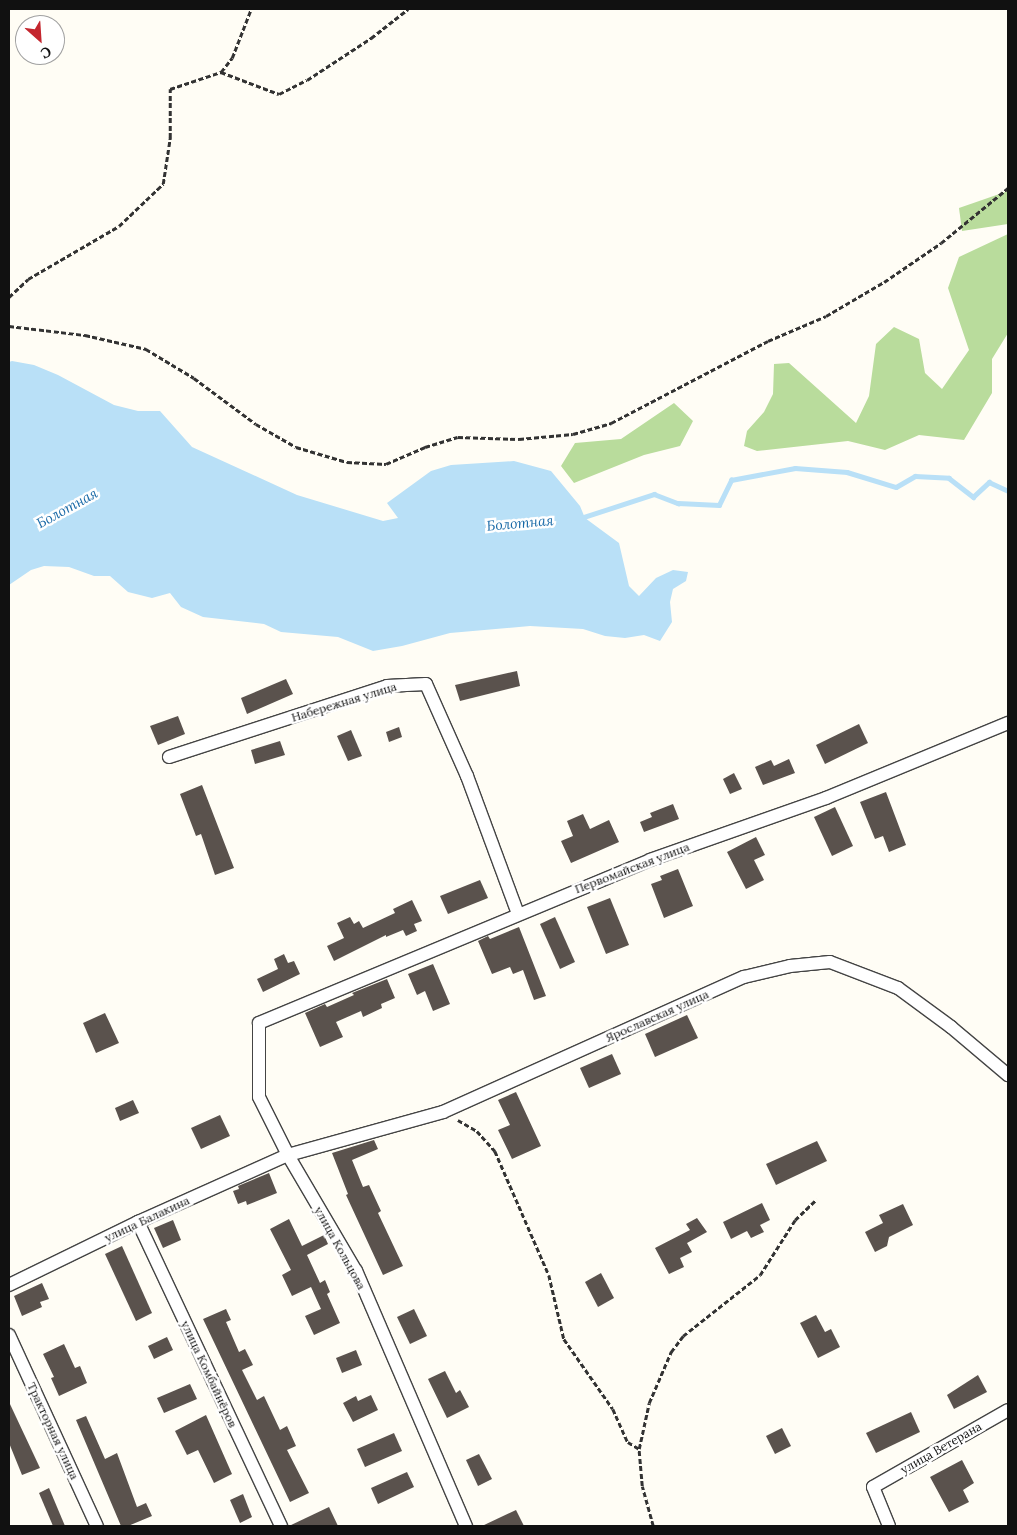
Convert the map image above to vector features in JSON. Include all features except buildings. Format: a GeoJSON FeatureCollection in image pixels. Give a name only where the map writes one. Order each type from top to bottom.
{"type":"FeatureCollection","features":[{"type":"Feature","properties":{"kind":"street","name":"Набережная улица"},"geometry":{"type":"LineString","coordinates":[[169,757],[387,686],[426,684],[467,776],[518,914]]}},
{"type":"Feature","properties":{"kind":"street","name":"Первомайская улица"},"geometry":{"type":"LineString","coordinates":[[259,1023],[650,860],[826,798],[1008,723]]}},
{"type":"Feature","properties":{"kind":"street","name":"Ярославская улица"},"geometry":{"type":"LineString","coordinates":[[288,1155],[443,1112],[744,977],[790,966],[830,962],[898,988],[951,1027],[1008,1075]]}},
{"type":"Feature","properties":{"kind":"street","name":"улица Кольцова"},"geometry":{"type":"LineString","coordinates":[[259,1023],[259,1097],[288,1155],[356,1271],[466,1526]]}},
{"type":"Feature","properties":{"kind":"street","name":"улица Балакина"},"geometry":{"type":"LineString","coordinates":[[9,1285],[138,1222],[288,1155]]}},
{"type":"Feature","properties":{"kind":"street","name":"улица Комбайнёров"},"geometry":{"type":"LineString","coordinates":[[138,1222],[280,1526]]}},
{"type":"Feature","properties":{"kind":"street","name":"Тракторная улица"},"geometry":{"type":"LineString","coordinates":[[9,1335],[97,1526]]}},
{"type":"Feature","properties":{"kind":"street","name":"улица Ветерана"},"geometry":{"type":"LineString","coordinates":[[889,1526],[873,1487],[1008,1410]]}},
{"type":"Feature","properties":{"kind":"path"},"geometry":{"type":"LineString","coordinates":[[9,297],[28,278],[119,226],[163,184],[170,138],[170,89],[221,72],[232,58],[251,9]]}},
{"type":"Feature","properties":{"kind":"path"},"geometry":{"type":"LineString","coordinates":[[221,72],[279,94],[307,80],[371,38],[408,9]]}},
{"type":"Feature","properties":{"kind":"path"},"geometry":{"type":"LineString","coordinates":[[9,326],[85,335],[146,348],[194,378],[256,424],[296,448],[347,462],[386,464],[425,447],[458,437],[519,439],[573,434],[611,423],[768,341],[826,316],[884,282],[941,242],[1008,188]]}},
{"type":"Feature","properties":{"kind":"path"},"geometry":{"type":"LineString","coordinates":[[443,1112],[477,1132],[495,1151],[549,1275],[564,1339],[613,1409],[628,1442],[639,1449]]}},
{"type":"Feature","properties":{"kind":"path"},"geometry":{"type":"LineString","coordinates":[[653,1526],[642,1486],[639,1449],[649,1404],[671,1352],[683,1336],[760,1275],[795,1220],[817,1199]]}},
{"type":"Feature","properties":{"kind":"green space"},"geometry":{"type":"Polygon","coordinates":[[[1008,191],[1008,224],[962,231],[959,208],[1008,191]]]}},
{"type":"Feature","properties":{"kind":"green space"},"geometry":{"type":"Polygon","coordinates":[[[1008,234],[1008,333],[992,359],[992,393],[964,440],[919,435],[885,450],[848,441],[757,451],[744,446],[747,431],[764,412],[773,394],[774,364],[789,363],[856,423],[869,396],[876,344],[894,327],[919,339],[925,373],[942,389],[969,350],[948,288],[959,257],[1008,234]]]}},
{"type":"Feature","properties":{"kind":"green space"},"geometry":{"type":"Polygon","coordinates":[[[674,403],[693,421],[680,446],[644,455],[574,483],[561,466],[575,443],[621,439],[674,403]]]}},
{"type":"Feature","properties":{"kind":"water"},"geometry":{"type":"Polygon","coordinates":[[[9,362],[34,365],[58,375],[114,405],[138,411],[160,411],[192,447],[297,495],[383,521],[398,518],[387,503],[431,471],[451,465],[514,461],[551,471],[580,506],[585,518],[619,543],[629,586],[639,596],[656,578],[673,570],[688,572],[686,581],[673,589],[670,602],[672,622],[660,641],[644,635],[625,638],[605,636],[583,629],[530,626],[450,633],[402,646],[373,651],[338,637],[281,632],[264,624],[203,617],[181,607],[170,593],[152,598],[128,592],[110,576],[94,576],[69,567],[44,566],[31,570],[9,585],[9,362]]]}},
{"type":"Feature","properties":{"kind":"waterway","name":"Болотная"},"geometry":{"type":"LineString","coordinates":[[581,518],[654,494],[678,503],[719,505],[731,480],[795,468],[847,472],[896,487],[915,476],[949,478],[973,497],[989,482],[1008,491]]}}]}
